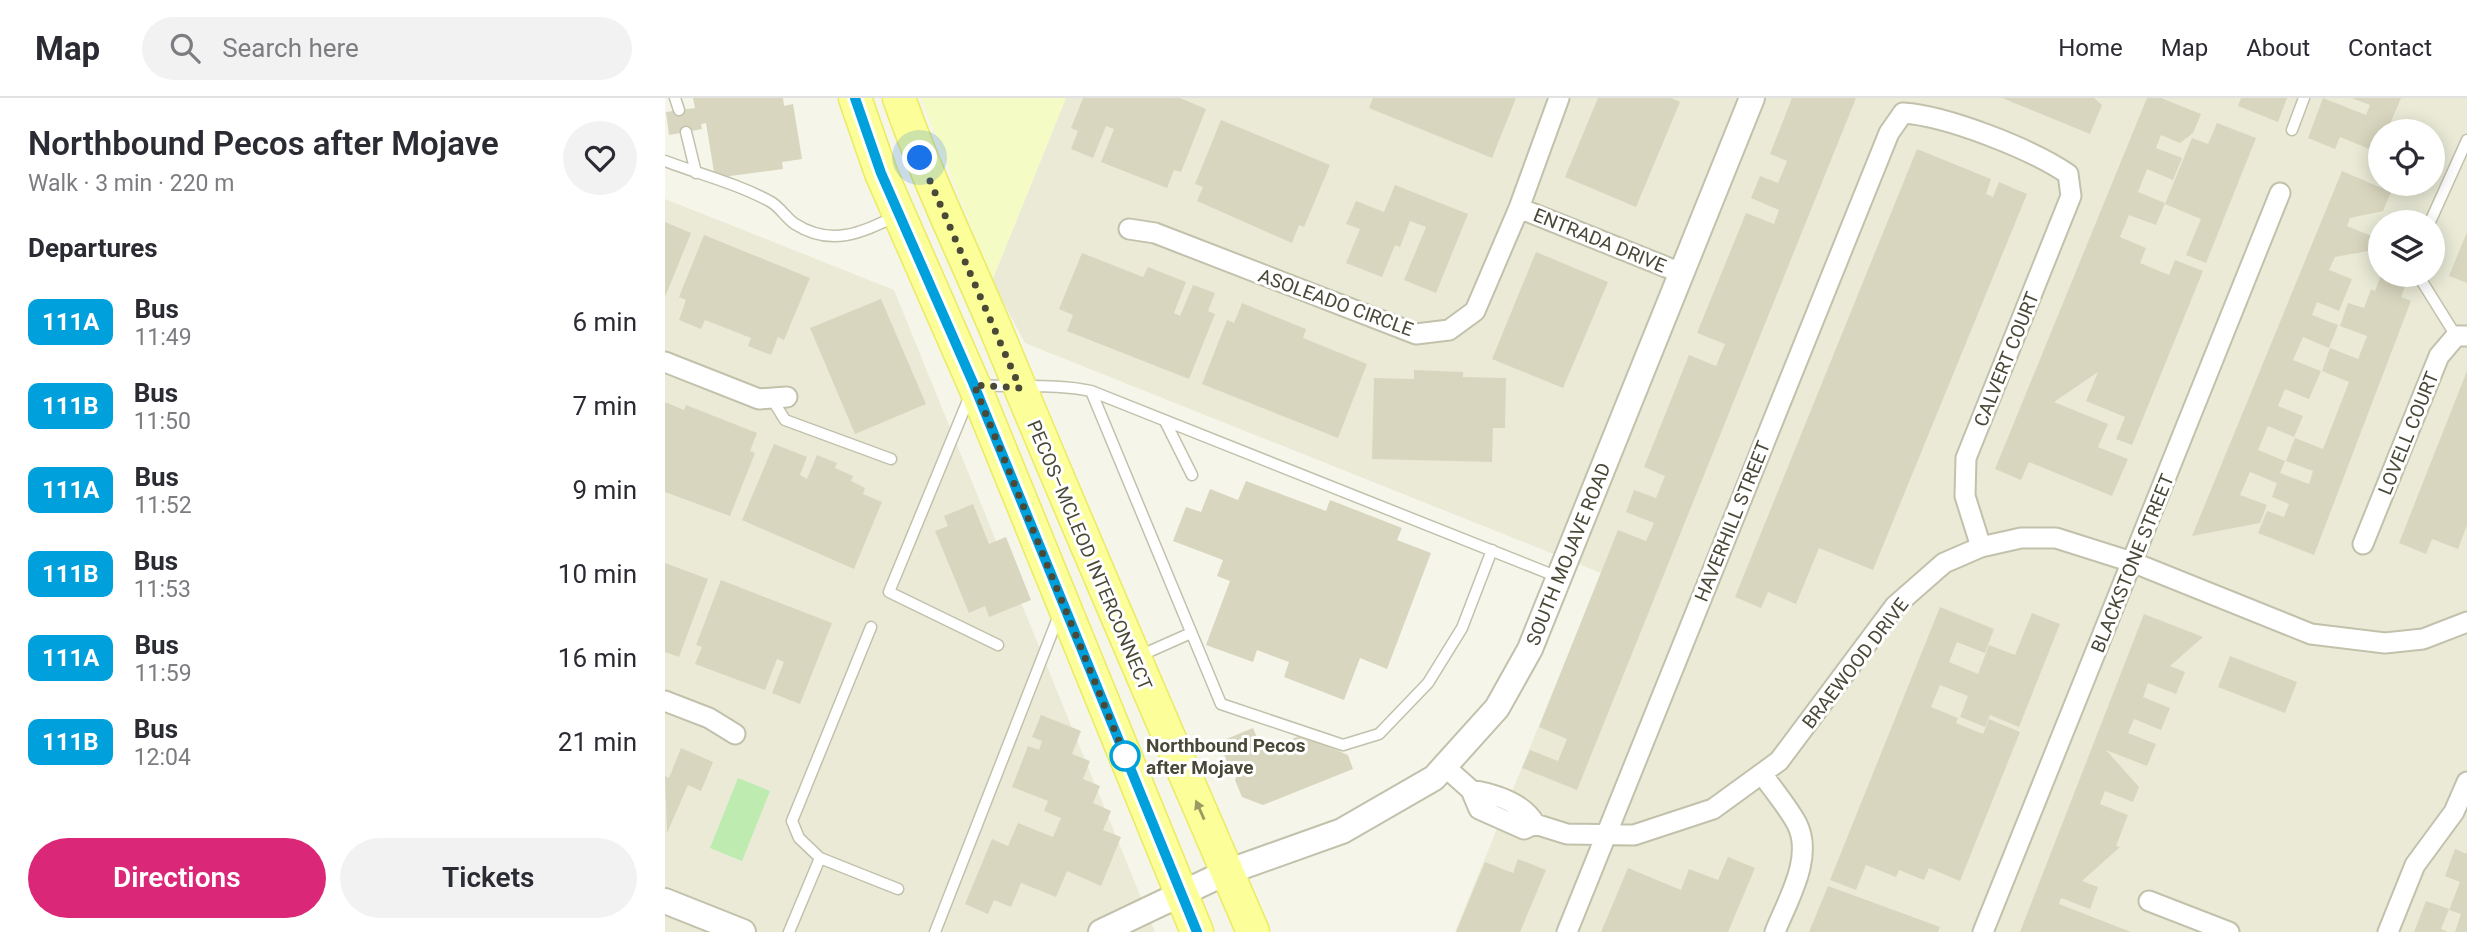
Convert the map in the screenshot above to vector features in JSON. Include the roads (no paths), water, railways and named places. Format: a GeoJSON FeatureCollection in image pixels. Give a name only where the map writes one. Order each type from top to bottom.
{"type":"FeatureCollection","features":[{"type":"Feature","properties":{"kind":"main road"},"geometry":{"type":"LineString","coordinates":[[855,98],[881,173],[974,385],[1197,932]]}},
{"type":"Feature","properties":{"kind":"main road","name":"PECOS–MCLEOD INTERCONNECT"},"geometry":{"type":"LineString","coordinates":[[899,98],[920,158],[1133,659],[1253,932]]}},
{"type":"Feature","properties":{"kind":"street","name":"ASOLEADO CIRCLE"},"geometry":{"type":"LineString","coordinates":[[1129,229],[1156,233],[1416,334],[1449,330],[1475,311],[1519,208],[1559,98]]}},
{"type":"Feature","properties":{"kind":"street","name":"SOUTH MOJAVE ROAD"},"geometry":{"type":"LineString","coordinates":[[1101,932],[1180,892],[1227,872],[1342,831],[1434,778],[1497,708],[1530,649],[1752,98]]}},
{"type":"Feature","properties":{"kind":"street","name":"HAVERHILL STREET"},"geometry":{"type":"LineString","coordinates":[[1567,932],[1889,133],[1903,113],[1929,115],[2049,161],[2068,174]]}},
{"type":"Feature","properties":{"kind":"street","name":"CALVERT COURT"},"geometry":{"type":"LineString","coordinates":[[1981,547],[1965,496],[1966,458],[2071,196],[2068,174]]}},
{"type":"Feature","properties":{"kind":"street","name":"BLACKSTONE STREET"},"geometry":{"type":"LineString","coordinates":[[1983,932],[2280,194]]}},
{"type":"Feature","properties":{"kind":"street","name":"ENTRADA DRIVE"},"geometry":{"type":"LineString","coordinates":[[1519,208],[1682,273]]}},
{"type":"Feature","properties":{"kind":"street","name":"LOVELL COURT"},"geometry":{"type":"LineString","coordinates":[[2363,544],[2439,356],[2461,336]]}},
{"type":"Feature","properties":{"kind":"street"},"geometry":{"type":"LineString","coordinates":[[665,362],[759,400],[779,398]]}},
{"type":"Feature","properties":{"kind":"street","name":"BRAEWOOD DRIVE"},"geometry":{"type":"LineString","coordinates":[[1445,767],[1471,790],[1479,808],[1524,829],[1535,824],[1567,834],[1605,837],[1634,835],[1713,809],[1779,761],[1895,606],[1944,563],[1981,547],[2021,538],[2056,538],[2132,562],[2311,634],[2385,643],[2423,639],[2467,622]]}},
{"type":"Feature","properties":{"kind":"street"},"geometry":{"type":"LineString","coordinates":[[665,701],[709,718],[735,734]]}},
{"type":"Feature","properties":{"kind":"street"},"geometry":{"type":"LineString","coordinates":[[1763,775],[1798,825],[1802,852],[1799,871],[1775,932]]}},
{"type":"Feature","properties":{"kind":"street"},"geometry":{"type":"LineString","coordinates":[[2388,932],[2415,866],[2460,815],[2467,782]]}},
{"type":"Feature","properties":{"kind":"street"},"geometry":{"type":"LineString","coordinates":[[665,901],[737,931]]}},
{"type":"Feature","properties":{"kind":"street"},"geometry":{"type":"LineString","coordinates":[[2149,901],[2229,932]]}},
{"type":"Feature","properties":{"kind":"lane"},"geometry":{"type":"LineString","coordinates":[[675,98],[679,110]]}},
{"type":"Feature","properties":{"kind":"lane"},"geometry":{"type":"LineString","coordinates":[[2292,130],[2304,98]]}},
{"type":"Feature","properties":{"kind":"lane"},"geometry":{"type":"LineString","coordinates":[[686,132],[696,173]]}},
{"type":"Feature","properties":{"kind":"lane"},"geometry":{"type":"LineString","coordinates":[[2435,210],[2467,140]]}},
{"type":"Feature","properties":{"kind":"lane"},"geometry":{"type":"LineString","coordinates":[[665,161],[773,203],[793,223],[815,234],[838,238],[859,233],[900,215]]}},
{"type":"Feature","properties":{"kind":"lane"},"geometry":{"type":"LineString","coordinates":[[2426,287],[2461,336]]}},
{"type":"Feature","properties":{"kind":"lane"},"geometry":{"type":"LineString","coordinates":[[998,645],[890,592],[974,385],[1020,388],[1063,385],[1091,391],[1559,577]]}},
{"type":"Feature","properties":{"kind":"lane"},"geometry":{"type":"LineString","coordinates":[[1091,391],[1221,704],[1343,745],[1378,734],[1428,683],[1462,628],[1492,550]]}},
{"type":"Feature","properties":{"kind":"lane"},"geometry":{"type":"LineString","coordinates":[[779,398],[785,420],[891,459]]}},
{"type":"Feature","properties":{"kind":"lane"},"geometry":{"type":"LineString","coordinates":[[1165,421],[1192,475]]}},
{"type":"Feature","properties":{"kind":"lane"},"geometry":{"type":"LineString","coordinates":[[935,932],[1063,605]]}},
{"type":"Feature","properties":{"kind":"lane"},"geometry":{"type":"LineString","coordinates":[[871,627],[792,821],[799,838],[820,858],[898,889]]}},
{"type":"Feature","properties":{"kind":"lane"},"geometry":{"type":"LineString","coordinates":[[1133,659],[1191,633]]}},
{"type":"Feature","properties":{"kind":"lane"},"geometry":{"type":"LineString","coordinates":[[789,932],[820,858]]}},
{"type":"Feature","properties":{"kind":"place","name":"Northbound Pecos after Mojave"},"geometry":{"type":"Point","coordinates":[1125,756]}}]}
